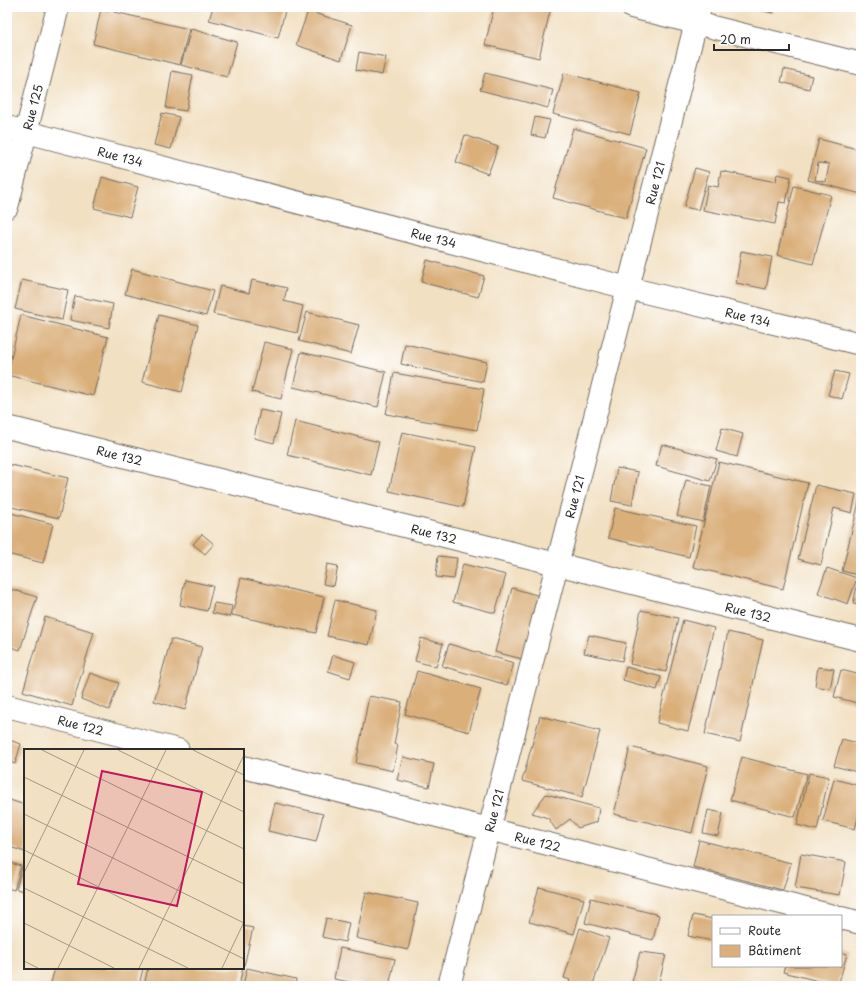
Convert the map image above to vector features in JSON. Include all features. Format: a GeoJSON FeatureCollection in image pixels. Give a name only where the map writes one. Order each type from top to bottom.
{"type":"FeatureCollection","features":[{"type":"Feature","properties":{"kind":"street","name":"Rue 125"},"geometry":{"type":"LineString","coordinates":[[7,207],[17,130],[58,7]]}},
{"type":"Feature","properties":{"kind":"street"},"geometry":{"type":"LineString","coordinates":[[632,7],[698,15],[861,64]]}},
{"type":"Feature","properties":{"kind":"street","name":"Rue 121"},"geometry":{"type":"LineString","coordinates":[[450,986],[698,15]]}},
{"type":"Feature","properties":{"kind":"street","name":"Rue 134"},"geometry":{"type":"LineString","coordinates":[[17,130],[628,288],[861,344]]}},
{"type":"Feature","properties":{"kind":"street","name":"Rue 132"},"geometry":{"type":"LineString","coordinates":[[7,427],[861,640]]}},
{"type":"Feature","properties":{"kind":"street","name":"Rue 122"},"geometry":{"type":"LineString","coordinates":[[7,706],[174,749]]}},
{"type":"Feature","properties":{"kind":"street","name":"Rue 122"},"geometry":{"type":"LineString","coordinates":[[244,767],[829,915]]}},
{"type":"Feature","properties":{"kind":"street"},"geometry":{"type":"LineString","coordinates":[[842,918],[861,923]]}},
{"type":"Feature","properties":{"kind":"building"},"geometry":{"type":"Polygon","coordinates":[[[213,7],[286,7],[278,38],[209,20],[213,7]]]}},
{"type":"Feature","properties":{"kind":"building"},"geometry":{"type":"Polygon","coordinates":[[[494,7],[551,7],[539,58],[485,45],[494,7]]]}},
{"type":"Feature","properties":{"kind":"building"},"geometry":{"type":"Polygon","coordinates":[[[754,7],[774,7],[773,13],[753,9],[754,7]]]}},
{"type":"Feature","properties":{"kind":"building"},"geometry":{"type":"Polygon","coordinates":[[[101,9],[189,29],[180,65],[93,44],[101,9]]]}},
{"type":"Feature","properties":{"kind":"building"},"geometry":{"type":"Polygon","coordinates":[[[308,11],[352,25],[341,60],[296,45],[308,11]]]}},
{"type":"Feature","properties":{"kind":"building"},"geometry":{"type":"Polygon","coordinates":[[[191,29],[237,42],[227,77],[181,65],[191,29]]]}},
{"type":"Feature","properties":{"kind":"building"},"geometry":{"type":"Polygon","coordinates":[[[359,52],[386,57],[382,75],[356,70],[359,52]]]}},
{"type":"Feature","properties":{"kind":"building"},"geometry":{"type":"Polygon","coordinates":[[[784,69],[812,76],[809,89],[781,82],[784,69]]]}},
{"type":"Feature","properties":{"kind":"building"},"geometry":{"type":"Polygon","coordinates":[[[172,71],[193,75],[186,111],[166,108],[172,71]]]}},
{"type":"Feature","properties":{"kind":"building"},"geometry":{"type":"Polygon","coordinates":[[[485,73],[553,90],[548,108],[480,90],[485,73]]]}},
{"type":"Feature","properties":{"kind":"building"},"geometry":{"type":"Polygon","coordinates":[[[564,73],[641,93],[630,134],[553,114],[564,73]]]}},
{"type":"Feature","properties":{"kind":"building"},"geometry":{"type":"Polygon","coordinates":[[[162,113],[179,117],[171,149],[154,145],[162,113]]]}},
{"type":"Feature","properties":{"kind":"building"},"geometry":{"type":"Polygon","coordinates":[[[535,117],[550,120],[545,138],[531,135],[535,117]]]}},
{"type":"Feature","properties":{"kind":"building"},"geometry":{"type":"Polygon","coordinates":[[[573,128],[646,148],[626,218],[553,198],[573,128]]]}},
{"type":"Feature","properties":{"kind":"building"},"geometry":{"type":"Polygon","coordinates":[[[465,135],[498,147],[488,174],[456,162],[465,135]]]}},
{"type":"Feature","properties":{"kind":"building"},"geometry":{"type":"Polygon","coordinates":[[[819,139],[861,150],[861,194],[808,180],[819,139]],[[818,163],[815,180],[826,182],[829,164],[818,163]]]}},
{"type":"Feature","properties":{"kind":"building"},"geometry":{"type":"Polygon","coordinates":[[[695,168],[709,172],[698,210],[684,207],[695,168]]]}},
{"type":"Feature","properties":{"kind":"building"},"geometry":{"type":"Polygon","coordinates":[[[721,171],[776,182],[777,174],[791,177],[786,203],[779,202],[775,224],[703,210],[708,185],[718,187],[721,171]]]}},
{"type":"Feature","properties":{"kind":"building"},"geometry":{"type":"Polygon","coordinates":[[[102,177],[138,187],[130,217],[94,208],[102,177]]]}},
{"type":"Feature","properties":{"kind":"building"},"geometry":{"type":"Polygon","coordinates":[[[794,186],[831,195],[813,264],[777,255],[794,186]]]}},
{"type":"Feature","properties":{"kind":"building"},"geometry":{"type":"Polygon","coordinates":[[[741,251],[772,257],[766,289],[736,283],[741,251]]]}},
{"type":"Feature","properties":{"kind":"building"},"geometry":{"type":"Polygon","coordinates":[[[427,260],[484,276],[478,297],[421,282],[427,260]]]}},
{"type":"Feature","properties":{"kind":"building"},"geometry":{"type":"Polygon","coordinates":[[[132,269],[213,291],[206,316],[125,294],[132,269]]]}},
{"type":"Feature","properties":{"kind":"building"},"geometry":{"type":"Polygon","coordinates":[[[22,280],[68,290],[62,320],[15,309],[22,280]]]}},
{"type":"Feature","properties":{"kind":"building"},"geometry":{"type":"Polygon","coordinates":[[[252,280],[287,288],[284,301],[303,306],[297,333],[213,314],[220,286],[249,293],[252,280]]]}},
{"type":"Feature","properties":{"kind":"building"},"geometry":{"type":"Polygon","coordinates":[[[75,296],[113,304],[109,328],[70,320],[75,296]]]}},
{"type":"Feature","properties":{"kind":"building"},"geometry":{"type":"Polygon","coordinates":[[[307,312],[359,325],[351,354],[299,341],[307,312]]]}},
{"type":"Feature","properties":{"kind":"building"},"geometry":{"type":"Polygon","coordinates":[[[21,315],[108,337],[93,396],[7,375],[21,315]]]}},
{"type":"Feature","properties":{"kind":"building"},"geometry":{"type":"Polygon","coordinates":[[[159,315],[198,325],[182,392],[142,382],[159,315]]]}},
{"type":"Feature","properties":{"kind":"building"},"geometry":{"type":"Polygon","coordinates":[[[264,342],[293,349],[281,399],[252,392],[264,342]]]}},
{"type":"Feature","properties":{"kind":"building"},"geometry":{"type":"Polygon","coordinates":[[[405,344],[487,362],[483,382],[401,364],[405,344]]]}},
{"type":"Feature","properties":{"kind":"building"},"geometry":{"type":"Polygon","coordinates":[[[301,352],[386,372],[378,407],[293,387],[301,352]]]}},
{"type":"Feature","properties":{"kind":"building"},"geometry":{"type":"Polygon","coordinates":[[[835,371],[849,374],[842,399],[828,395],[835,371]]]}},
{"type":"Feature","properties":{"kind":"building"},"geometry":{"type":"Polygon","coordinates":[[[394,373],[484,389],[477,430],[386,414],[394,373]]]}},
{"type":"Feature","properties":{"kind":"building"},"geometry":{"type":"Polygon","coordinates":[[[260,410],[281,414],[274,443],[254,438],[260,410]]]}},
{"type":"Feature","properties":{"kind":"building"},"geometry":{"type":"Polygon","coordinates":[[[295,421],[379,442],[371,475],[287,455],[295,421]]]}},
{"type":"Feature","properties":{"kind":"building"},"geometry":{"type":"Polygon","coordinates":[[[722,428],[743,434],[737,457],[716,451],[722,428]]]}},
{"type":"Feature","properties":{"kind":"building"},"geometry":{"type":"Polygon","coordinates":[[[402,432],[476,447],[463,507],[389,491],[402,432]]]}},
{"type":"Feature","properties":{"kind":"building"},"geometry":{"type":"Polygon","coordinates":[[[662,444],[717,459],[710,481],[656,466],[662,444]]]}},
{"type":"Feature","properties":{"kind":"building"},"geometry":{"type":"Polygon","coordinates":[[[719,462],[808,483],[783,589],[693,567],[719,462]]]}},
{"type":"Feature","properties":{"kind":"building"},"geometry":{"type":"Polygon","coordinates":[[[7,464],[68,478],[59,518],[7,506],[7,464]]]}},
{"type":"Feature","properties":{"kind":"building"},"geometry":{"type":"Polygon","coordinates":[[[617,468],[638,472],[632,505],[611,501],[617,468]]]}},
{"type":"Feature","properties":{"kind":"building"},"geometry":{"type":"Polygon","coordinates":[[[686,480],[711,486],[703,522],[677,516],[686,480]]]}},
{"type":"Feature","properties":{"kind":"building"},"geometry":{"type":"Polygon","coordinates":[[[816,485],[856,494],[852,513],[834,508],[821,565],[798,559],[816,485]]]}},
{"type":"Feature","properties":{"kind":"building"},"geometry":{"type":"Polygon","coordinates":[[[861,498],[861,576],[842,571],[861,498]]]}},
{"type":"Feature","properties":{"kind":"building"},"geometry":{"type":"Polygon","coordinates":[[[615,508],[696,526],[689,557],[608,538],[615,508]]]}},
{"type":"Feature","properties":{"kind":"building"},"geometry":{"type":"Polygon","coordinates":[[[7,512],[53,524],[43,563],[7,554],[7,512]]]}},
{"type":"Feature","properties":{"kind":"building"},"geometry":{"type":"Polygon","coordinates":[[[202,534],[214,544],[205,554],[193,544],[202,534]]]}},
{"type":"Feature","properties":{"kind":"building"},"geometry":{"type":"Polygon","coordinates":[[[438,556],[457,558],[454,579],[436,577],[438,556]]]}},
{"type":"Feature","properties":{"kind":"building"},"geometry":{"type":"Polygon","coordinates":[[[327,564],[338,566],[334,586],[323,584],[327,564]]]}},
{"type":"Feature","properties":{"kind":"building"},"geometry":{"type":"Polygon","coordinates":[[[463,564],[506,575],[495,613],[453,602],[463,564]]]}},
{"type":"Feature","properties":{"kind":"building"},"geometry":{"type":"Polygon","coordinates":[[[827,568],[857,578],[848,604],[818,593],[827,568]]]}},
{"type":"Feature","properties":{"kind":"building"},"geometry":{"type":"Polygon","coordinates":[[[241,578],[324,597],[316,633],[232,615],[241,578]]]}},
{"type":"Feature","properties":{"kind":"building"},"geometry":{"type":"Polygon","coordinates":[[[185,580],[213,586],[207,611],[180,605],[185,580]]]}},
{"type":"Feature","properties":{"kind":"building"},"geometry":{"type":"Polygon","coordinates":[[[858,581],[861,582],[861,605],[853,604],[858,581]]]}},
{"type":"Feature","properties":{"kind":"building"},"geometry":{"type":"Polygon","coordinates":[[[7,588],[37,597],[20,650],[7,646],[7,588]]]}},
{"type":"Feature","properties":{"kind":"building"},"geometry":{"type":"Polygon","coordinates":[[[512,588],[540,596],[522,659],[495,652],[512,588]]]}},
{"type":"Feature","properties":{"kind":"building"},"geometry":{"type":"Polygon","coordinates":[[[335,600],[377,610],[369,645],[327,636],[335,600]]]}},
{"type":"Feature","properties":{"kind":"building"},"geometry":{"type":"Polygon","coordinates":[[[214,603],[232,606],[230,617],[212,613],[214,603]]]}},
{"type":"Feature","properties":{"kind":"building"},"geometry":{"type":"Polygon","coordinates":[[[641,610],[678,618],[666,672],[630,664],[641,610]]]}},
{"type":"Feature","properties":{"kind":"building"},"geometry":{"type":"Polygon","coordinates":[[[45,617],[94,632],[72,706],[23,691],[45,617]]]}},
{"type":"Feature","properties":{"kind":"building"},"geometry":{"type":"Polygon","coordinates":[[[683,620],[714,628],[688,731],[657,723],[683,620]]]}},
{"type":"Feature","properties":{"kind":"building"},"geometry":{"type":"Polygon","coordinates":[[[728,632],[763,640],[740,742],[705,734],[728,632]]]}},
{"type":"Feature","properties":{"kind":"building"},"geometry":{"type":"Polygon","coordinates":[[[589,635],[626,643],[622,661],[584,653],[589,635]]]}},
{"type":"Feature","properties":{"kind":"building"},"geometry":{"type":"Polygon","coordinates":[[[421,638],[443,644],[436,667],[415,661],[421,638]]]}},
{"type":"Feature","properties":{"kind":"building"},"geometry":{"type":"Polygon","coordinates":[[[171,639],[202,647],[185,710],[154,701],[171,639]]]}},
{"type":"Feature","properties":{"kind":"building"},"geometry":{"type":"Polygon","coordinates":[[[449,644],[514,663],[507,685],[442,666],[449,644]]]}},
{"type":"Feature","properties":{"kind":"building"},"geometry":{"type":"Polygon","coordinates":[[[333,655],[355,662],[350,678],[328,671],[333,655]]]}},
{"type":"Feature","properties":{"kind":"building"},"geometry":{"type":"Polygon","coordinates":[[[626,667],[661,677],[657,690],[623,680],[626,667]]]}},
{"type":"Feature","properties":{"kind":"building"},"geometry":{"type":"Polygon","coordinates":[[[818,667],[834,669],[830,689],[815,686],[818,667]]]}},
{"type":"Feature","properties":{"kind":"building"},"geometry":{"type":"Polygon","coordinates":[[[841,670],[861,675],[861,704],[834,697],[841,670]]]}},
{"type":"Feature","properties":{"kind":"building"},"geometry":{"type":"Polygon","coordinates":[[[417,671],[481,689],[469,732],[405,714],[417,671]]]}},
{"type":"Feature","properties":{"kind":"building"},"geometry":{"type":"Polygon","coordinates":[[[90,673],[119,683],[109,710],[81,699],[90,673]]]}},
{"type":"Feature","properties":{"kind":"building"},"geometry":{"type":"Polygon","coordinates":[[[369,696],[402,702],[394,744],[398,745],[393,771],[356,763],[369,696]]]}},
{"type":"Feature","properties":{"kind":"building"},"geometry":{"type":"Polygon","coordinates":[[[540,716],[600,731],[582,797],[522,781],[540,716]]]}},
{"type":"Feature","properties":{"kind":"building"},"geometry":{"type":"Polygon","coordinates":[[[842,739],[861,744],[861,773],[834,766],[842,739]]]}},
{"type":"Feature","properties":{"kind":"building"},"geometry":{"type":"Polygon","coordinates":[[[9,740],[21,744],[15,764],[7,761],[7,747],[9,740]]]}},
{"type":"Feature","properties":{"kind":"building"},"geometry":{"type":"Polygon","coordinates":[[[630,747],[708,766],[692,833],[614,814],[630,747]]]}},
{"type":"Feature","properties":{"kind":"building"},"geometry":{"type":"Polygon","coordinates":[[[403,757],[434,764],[429,787],[397,780],[403,757]]]}},
{"type":"Feature","properties":{"kind":"building"},"geometry":{"type":"Polygon","coordinates":[[[742,757],[807,774],[795,817],[730,800],[742,757]]]}},
{"type":"Feature","properties":{"kind":"building"},"geometry":{"type":"Polygon","coordinates":[[[809,773],[829,777],[817,830],[797,825],[809,773]]]}},
{"type":"Feature","properties":{"kind":"building"},"geometry":{"type":"Polygon","coordinates":[[[834,779],[861,786],[861,806],[855,829],[823,821],[834,779]]]}},
{"type":"Feature","properties":{"kind":"building"},"geometry":{"type":"Polygon","coordinates":[[[546,794],[599,808],[597,822],[578,828],[570,819],[556,830],[548,818],[532,813],[546,794]]]}},
{"type":"Feature","properties":{"kind":"building"},"geometry":{"type":"Polygon","coordinates":[[[7,799],[24,805],[24,852],[7,846],[7,799]]]}},
{"type":"Feature","properties":{"kind":"building"},"geometry":{"type":"Polygon","coordinates":[[[275,803],[323,814],[316,842],[268,831],[275,803]]]}},
{"type":"Feature","properties":{"kind":"building"},"geometry":{"type":"Polygon","coordinates":[[[708,810],[723,813],[718,836],[703,833],[708,810]]]}},
{"type":"Feature","properties":{"kind":"building"},"geometry":{"type":"Polygon","coordinates":[[[699,840],[791,863],[783,890],[693,867],[699,840]]]}},
{"type":"Feature","properties":{"kind":"building"},"geometry":{"type":"Polygon","coordinates":[[[801,854],[846,862],[840,895],[795,888],[801,854]]]}},
{"type":"Feature","properties":{"kind":"building"},"geometry":{"type":"Polygon","coordinates":[[[7,862],[21,866],[14,890],[7,888],[7,862]]]}},
{"type":"Feature","properties":{"kind":"building"},"geometry":{"type":"Polygon","coordinates":[[[23,865],[24,891],[16,889],[23,865]]]}},
{"type":"Feature","properties":{"kind":"building"},"geometry":{"type":"Polygon","coordinates":[[[539,887],[584,899],[574,934],[529,922],[539,887]]]}},
{"type":"Feature","properties":{"kind":"building"},"geometry":{"type":"Polygon","coordinates":[[[366,892],[418,903],[408,950],[356,938],[366,892]]]}},
{"type":"Feature","properties":{"kind":"building"},"geometry":{"type":"Polygon","coordinates":[[[591,898],[659,915],[653,940],[585,923],[591,898]]]}},
{"type":"Feature","properties":{"kind":"building"},"geometry":{"type":"Polygon","coordinates":[[[693,915],[712,919],[712,941],[688,936],[693,915]]]}},
{"type":"Feature","properties":{"kind":"building"},"geometry":{"type":"Polygon","coordinates":[[[326,918],[349,923],[345,942],[322,937],[326,918]]]}},
{"type":"Feature","properties":{"kind":"building"},"geometry":{"type":"Polygon","coordinates":[[[244,926],[253,928],[244,966],[244,926]]]}},
{"type":"Feature","properties":{"kind":"building"},"geometry":{"type":"Polygon","coordinates":[[[580,928],[609,938],[593,984],[598,986],[568,986],[570,980],[564,978],[580,928]]]}},
{"type":"Feature","properties":{"kind":"building"},"geometry":{"type":"Polygon","coordinates":[[[340,948],[395,959],[389,986],[372,986],[334,979],[340,948]]]}},
{"type":"Feature","properties":{"kind":"building"},"geometry":{"type":"Polygon","coordinates":[[[640,952],[666,955],[658,986],[631,986],[640,952]]]}},
{"type":"Feature","properties":{"kind":"building"},"geometry":{"type":"Polygon","coordinates":[[[842,953],[847,954],[838,986],[783,972],[785,967],[842,967],[842,953]]]}},
{"type":"Feature","properties":{"kind":"building"},"geometry":{"type":"Polygon","coordinates":[[[247,968],[296,979],[295,986],[243,986],[247,968]]]}},
{"type":"Feature","properties":{"kind":"building"},"geometry":{"type":"Polygon","coordinates":[[[55,969],[143,969],[139,986],[50,986],[55,969]]]}},
{"type":"Feature","properties":{"kind":"building"},"geometry":{"type":"Polygon","coordinates":[[[148,969],[243,969],[239,986],[144,986],[148,969]]]}}]}
